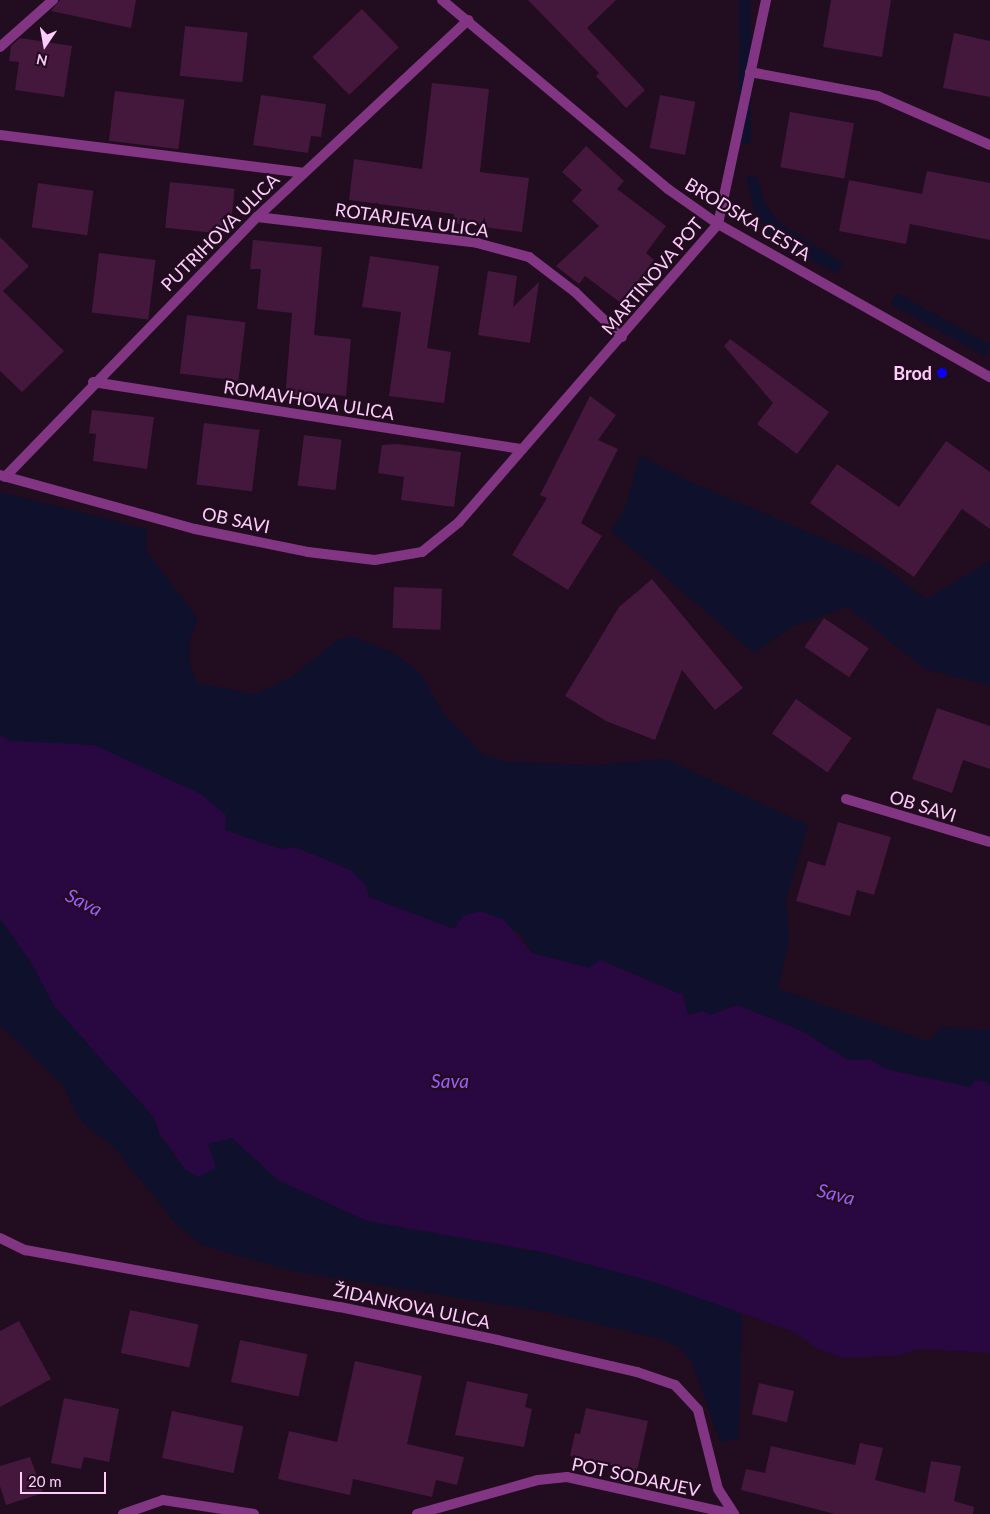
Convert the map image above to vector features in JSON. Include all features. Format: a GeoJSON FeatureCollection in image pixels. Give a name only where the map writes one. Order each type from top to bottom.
{"type":"FeatureCollection","features":[{"type":"Feature","properties":{"kind":"street"},"geometry":{"type":"LineString","coordinates":[[0,47],[53,0]]}},
{"type":"Feature","properties":{"kind":"street","name":"BRODSKA CESTA"},"geometry":{"type":"LineString","coordinates":[[442,0],[668,189],[718,224],[990,377]]}},
{"type":"Feature","properties":{"kind":"street","name":"MARTINOVA POT"},"geometry":{"type":"LineString","coordinates":[[459,522],[521,449],[622,337],[718,224],[766,0]]}},
{"type":"Feature","properties":{"kind":"street","name":"PUTRIHOVA ULICA"},"geometry":{"type":"LineString","coordinates":[[3,476],[256,217],[468,20]]}},
{"type":"Feature","properties":{"kind":"street"},"geometry":{"type":"LineString","coordinates":[[750,72],[878,96],[990,145]]}},
{"type":"Feature","properties":{"kind":"street"},"geometry":{"type":"LineString","coordinates":[[0,135],[303,173]]}},
{"type":"Feature","properties":{"kind":"street","name":"ROTARJEVA ULICA"},"geometry":{"type":"LineString","coordinates":[[256,217],[477,243],[529,257],[622,337]]}},
{"type":"Feature","properties":{"kind":"street","name":"ROMAVHOVA ULICA"},"geometry":{"type":"LineString","coordinates":[[93,382],[521,449]]}},
{"type":"Feature","properties":{"kind":"street","name":"OB SAVI"},"geometry":{"type":"LineString","coordinates":[[3,476],[195,529],[308,552],[375,560],[422,552],[459,522]]}},
{"type":"Feature","properties":{"kind":"street","name":"OB SAVI"},"geometry":{"type":"LineString","coordinates":[[846,799],[990,842]]}},
{"type":"Feature","properties":{"kind":"street","name":"ŽIDANKOVA ULICA"},"geometry":{"type":"LineString","coordinates":[[0,1238],[25,1250],[340,1307],[498,1340],[637,1372],[675,1386],[698,1410],[718,1489],[733,1514]]}},
{"type":"Feature","properties":{"kind":"street","name":"POT SODARJEV"},"geometry":{"type":"LineString","coordinates":[[417,1514],[538,1480],[567,1477],[733,1514]]}},
{"type":"Feature","properties":{"kind":"street"},"geometry":{"type":"LineString","coordinates":[[123,1514],[163,1500],[254,1514]]}},
{"type":"Feature","properties":{"kind":"shaded area"},"geometry":{"type":"Polygon","coordinates":[[[739,0],[751,0],[751,144],[739,144],[739,0]]]}},
{"type":"Feature","properties":{"kind":"shaded area"},"geometry":{"type":"Polygon","coordinates":[[[746,175],[758,178],[763,199],[777,221],[843,263],[837,274],[785,246],[769,233],[753,207],[746,175]]]}},
{"type":"Feature","properties":{"kind":"shaded area"},"geometry":{"type":"Polygon","coordinates":[[[897,293],[990,345],[984,356],[891,304],[897,293]]]}},
{"type":"Feature","properties":{"kind":"shaded area"},"geometry":{"type":"Polygon","coordinates":[[[640,455],[691,482],[878,562],[926,599],[990,561],[990,685],[924,669],[848,607],[792,627],[754,653],[611,531],[626,505],[640,455]]]}},
{"type":"Feature","properties":{"kind":"shaded area"},"geometry":{"type":"Polygon","coordinates":[[[0,492],[147,529],[146,550],[198,619],[190,639],[189,662],[197,683],[254,694],[290,678],[337,640],[351,636],[396,654],[421,674],[442,711],[483,755],[508,762],[595,765],[666,759],[808,825],[786,901],[789,938],[779,989],[930,1042],[940,1027],[990,1030],[990,1085],[976,1080],[971,1087],[885,1069],[870,1059],[848,1060],[800,1030],[737,1005],[710,1015],[703,1011],[687,1015],[683,995],[601,960],[589,968],[532,953],[518,932],[455,929],[369,897],[350,870],[295,847],[281,849],[225,830],[201,794],[94,746],[10,741],[0,735],[0,492]]]}},
{"type":"Feature","properties":{"kind":"shaded area"},"geometry":{"type":"Polygon","coordinates":[[[0,918],[32,964],[54,1006],[155,1119],[159,1133],[185,1169],[208,1144],[232,1138],[278,1180],[367,1221],[542,1252],[651,1281],[742,1313],[739,1439],[720,1442],[692,1362],[679,1347],[657,1338],[546,1312],[292,1271],[201,1245],[176,1224],[113,1146],[85,1125],[73,1108],[64,1086],[0,1026],[0,918]]]}},
{"type":"Feature","properties":{"kind":"water","name":"Sava"},"geometry":{"type":"Polygon","coordinates":[[[0,735],[10,741],[94,745],[201,794],[226,815],[225,830],[280,849],[295,847],[350,870],[366,886],[369,897],[454,929],[463,916],[480,911],[503,919],[532,953],[589,968],[600,960],[683,995],[688,1015],[703,1011],[710,1015],[737,1005],[800,1030],[848,1060],[870,1059],[885,1069],[970,1087],[976,1080],[985,1081],[990,1085],[990,1353],[920,1349],[897,1356],[844,1358],[818,1349],[792,1331],[651,1281],[542,1252],[367,1221],[278,1180],[232,1138],[208,1144],[216,1168],[198,1177],[185,1169],[159,1133],[155,1119],[54,1006],[32,964],[0,918],[0,735]]]}},
{"type":"Feature","properties":{"kind":"building"},"geometry":{"type":"Polygon","coordinates":[[[60,0],[136,0],[131,28],[51,11],[60,0]]]}},
{"type":"Feature","properties":{"kind":"building"},"geometry":{"type":"Polygon","coordinates":[[[528,0],[616,0],[587,28],[645,90],[626,108],[596,76],[599,73],[528,0]]]}},
{"type":"Feature","properties":{"kind":"building"},"geometry":{"type":"Polygon","coordinates":[[[831,0],[891,0],[882,57],[823,47],[831,0]]]}},
{"type":"Feature","properties":{"kind":"building"},"geometry":{"type":"Polygon","coordinates":[[[362,9],[399,47],[349,95],[312,57],[362,9]]]}},
{"type":"Feature","properties":{"kind":"building"},"geometry":{"type":"Polygon","coordinates":[[[185,26],[248,33],[242,82],[180,76],[185,26]]]}},
{"type":"Feature","properties":{"kind":"building"},"geometry":{"type":"Polygon","coordinates":[[[954,33],[990,41],[990,97],[943,88],[954,33]]]}},
{"type":"Feature","properties":{"kind":"building"},"geometry":{"type":"Polygon","coordinates":[[[20,38],[72,46],[64,97],[15,90],[19,62],[9,61],[11,46],[20,38]]]}},
{"type":"Feature","properties":{"kind":"building"},"geometry":{"type":"Polygon","coordinates":[[[432,83],[489,89],[480,172],[529,178],[522,232],[453,223],[454,214],[349,200],[354,159],[422,169],[432,83]]]}},
{"type":"Feature","properties":{"kind":"building"},"geometry":{"type":"Polygon","coordinates":[[[115,91],[184,100],[178,149],[109,141],[115,91]]]}},
{"type":"Feature","properties":{"kind":"building"},"geometry":{"type":"Polygon","coordinates":[[[261,95],[326,104],[321,137],[311,136],[308,153],[253,145],[261,95]]]}},
{"type":"Feature","properties":{"kind":"building"},"geometry":{"type":"Polygon","coordinates":[[[660,95],[695,102],[685,155],[650,148],[660,95]]]}},
{"type":"Feature","properties":{"kind":"building"},"geometry":{"type":"Polygon","coordinates":[[[790,112],[854,123],[844,178],[780,167],[790,112]]]}},
{"type":"Feature","properties":{"kind":"building"},"geometry":{"type":"Polygon","coordinates":[[[586,146],[624,181],[617,189],[666,226],[646,253],[654,260],[621,303],[585,276],[579,284],[556,266],[599,226],[572,201],[582,190],[562,172],[586,146]]]}},
{"type":"Feature","properties":{"kind":"building"},"geometry":{"type":"Polygon","coordinates":[[[927,171],[990,183],[990,240],[910,224],[906,244],[839,231],[849,180],[922,194],[927,171]]]}},
{"type":"Feature","properties":{"kind":"building"},"geometry":{"type":"Polygon","coordinates":[[[170,182],[235,189],[230,235],[165,228],[170,182]]]}},
{"type":"Feature","properties":{"kind":"building"},"geometry":{"type":"Polygon","coordinates":[[[38,183],[93,191],[87,235],[32,228],[38,183]]]}},
{"type":"Feature","properties":{"kind":"building"},"geometry":{"type":"Polygon","coordinates":[[[0,237],[29,266],[3,291],[64,351],[22,392],[0,371],[0,237]]]}},
{"type":"Feature","properties":{"kind":"building"},"geometry":{"type":"Polygon","coordinates":[[[253,240],[322,247],[314,335],[351,339],[346,396],[319,393],[318,402],[285,399],[292,313],[257,309],[261,269],[250,269],[253,240]]]}},
{"type":"Feature","properties":{"kind":"building"},"geometry":{"type":"Polygon","coordinates":[[[99,253],[156,260],[148,319],[92,313],[99,253]]]}},
{"type":"Feature","properties":{"kind":"building"},"geometry":{"type":"Polygon","coordinates":[[[370,256],[439,266],[427,348],[451,352],[444,403],[389,396],[401,312],[362,307],[370,256]]]}},
{"type":"Feature","properties":{"kind":"building"},"geometry":{"type":"Polygon","coordinates":[[[488,271],[517,276],[513,307],[539,282],[530,343],[478,335],[488,271]]]}},
{"type":"Feature","properties":{"kind":"building"},"geometry":{"type":"Polygon","coordinates":[[[187,315],[246,322],[238,381],[180,374],[187,315]]]}},
{"type":"Feature","properties":{"kind":"building"},"geometry":{"type":"Polygon","coordinates":[[[730,339],[829,412],[797,454],[757,424],[773,403],[724,346],[730,339]]]}},
{"type":"Feature","properties":{"kind":"building"},"geometry":{"type":"Polygon","coordinates":[[[590,396],[616,415],[598,440],[618,449],[581,523],[602,536],[568,590],[512,555],[547,498],[540,495],[590,396]]]}},
{"type":"Feature","properties":{"kind":"building"},"geometry":{"type":"Polygon","coordinates":[[[92,410],[154,417],[147,469],[93,461],[96,434],[89,433],[92,410]]]}},
{"type":"Feature","properties":{"kind":"building"},"geometry":{"type":"Polygon","coordinates":[[[204,423],[260,430],[252,491],[196,485],[204,423]]]}},
{"type":"Feature","properties":{"kind":"building"},"geometry":{"type":"Polygon","coordinates":[[[304,435],[342,440],[336,490],[298,486],[304,435]]]}},
{"type":"Feature","properties":{"kind":"building"},"geometry":{"type":"Polygon","coordinates":[[[946,441],[990,472],[990,529],[962,509],[914,577],[810,503],[837,464],[899,507],[946,441]]]}},
{"type":"Feature","properties":{"kind":"building"},"geometry":{"type":"Polygon","coordinates":[[[397,444],[461,452],[454,507],[401,500],[404,477],[378,473],[382,445],[397,444]]]}},
{"type":"Feature","properties":{"kind":"building"},"geometry":{"type":"Polygon","coordinates":[[[652,579],[743,688],[715,710],[682,670],[655,740],[606,721],[565,696],[619,607],[652,579]]]}},
{"type":"Feature","properties":{"kind":"building"},"geometry":{"type":"Polygon","coordinates":[[[394,587],[442,589],[441,630],[393,628],[394,587]]]}},
{"type":"Feature","properties":{"kind":"building"},"geometry":{"type":"Polygon","coordinates":[[[824,618],[869,648],[849,677],[804,647],[824,618]]]}},
{"type":"Feature","properties":{"kind":"building"},"geometry":{"type":"Polygon","coordinates":[[[796,699],[852,738],[828,772],[772,733],[796,699]]]}},
{"type":"Feature","properties":{"kind":"building"},"geometry":{"type":"Polygon","coordinates":[[[937,708],[990,726],[990,769],[963,760],[952,793],[912,779],[937,708]]]}},
{"type":"Feature","properties":{"kind":"building"},"geometry":{"type":"Polygon","coordinates":[[[838,822],[891,837],[874,895],[857,890],[850,916],[796,901],[808,861],[825,866],[838,822]]]}},
{"type":"Feature","properties":{"kind":"building"},"geometry":{"type":"Polygon","coordinates":[[[130,1310],[198,1325],[189,1368],[121,1353],[130,1310]]]}},
{"type":"Feature","properties":{"kind":"building"},"geometry":{"type":"Polygon","coordinates":[[[19,1321],[51,1379],[0,1407],[0,1331],[19,1321]]]}},
{"type":"Feature","properties":{"kind":"building"},"geometry":{"type":"Polygon","coordinates":[[[240,1340],[307,1354],[299,1396],[231,1382],[240,1340]]]}},
{"type":"Feature","properties":{"kind":"building"},"geometry":{"type":"Polygon","coordinates":[[[355,1361],[422,1376],[407,1444],[464,1457],[457,1485],[436,1480],[432,1497],[353,1479],[350,1495],[278,1479],[289,1431],[337,1442],[355,1361]]]}},
{"type":"Feature","properties":{"kind":"building"},"geometry":{"type":"Polygon","coordinates":[[[467,1381],[528,1394],[525,1407],[532,1409],[524,1447],[455,1435],[467,1381]]]}},
{"type":"Feature","properties":{"kind":"building"},"geometry":{"type":"Polygon","coordinates":[[[759,1383],[794,1391],[787,1422],[752,1414],[759,1383]]]}},
{"type":"Feature","properties":{"kind":"building"},"geometry":{"type":"Polygon","coordinates":[[[64,1398],[119,1409],[109,1462],[84,1457],[81,1469],[51,1463],[64,1398]]]}},
{"type":"Feature","properties":{"kind":"building"},"geometry":{"type":"Polygon","coordinates":[[[586,1408],[648,1421],[637,1471],[570,1456],[575,1433],[580,1434],[586,1408]]]}},
{"type":"Feature","properties":{"kind":"building"},"geometry":{"type":"Polygon","coordinates":[[[172,1411],[243,1426],[233,1473],[162,1458],[172,1411]]]}},
{"type":"Feature","properties":{"kind":"building"},"geometry":{"type":"Polygon","coordinates":[[[860,1443],[883,1448],[875,1480],[925,1493],[931,1461],[961,1466],[954,1501],[974,1507],[973,1514],[835,1514],[741,1490],[746,1469],[765,1473],[771,1446],[855,1465],[860,1443]]]}},
{"type":"Feature","properties":{"kind":"building"},"geometry":{"type":"Polygon","coordinates":[[[30,1457],[43,1493],[6,1505],[0,1486],[0,1466],[30,1457]]]}},
{"type":"Feature","properties":{"kind":"place","name":"Brod"},"geometry":{"type":"Point","coordinates":[942,373]}}]}
